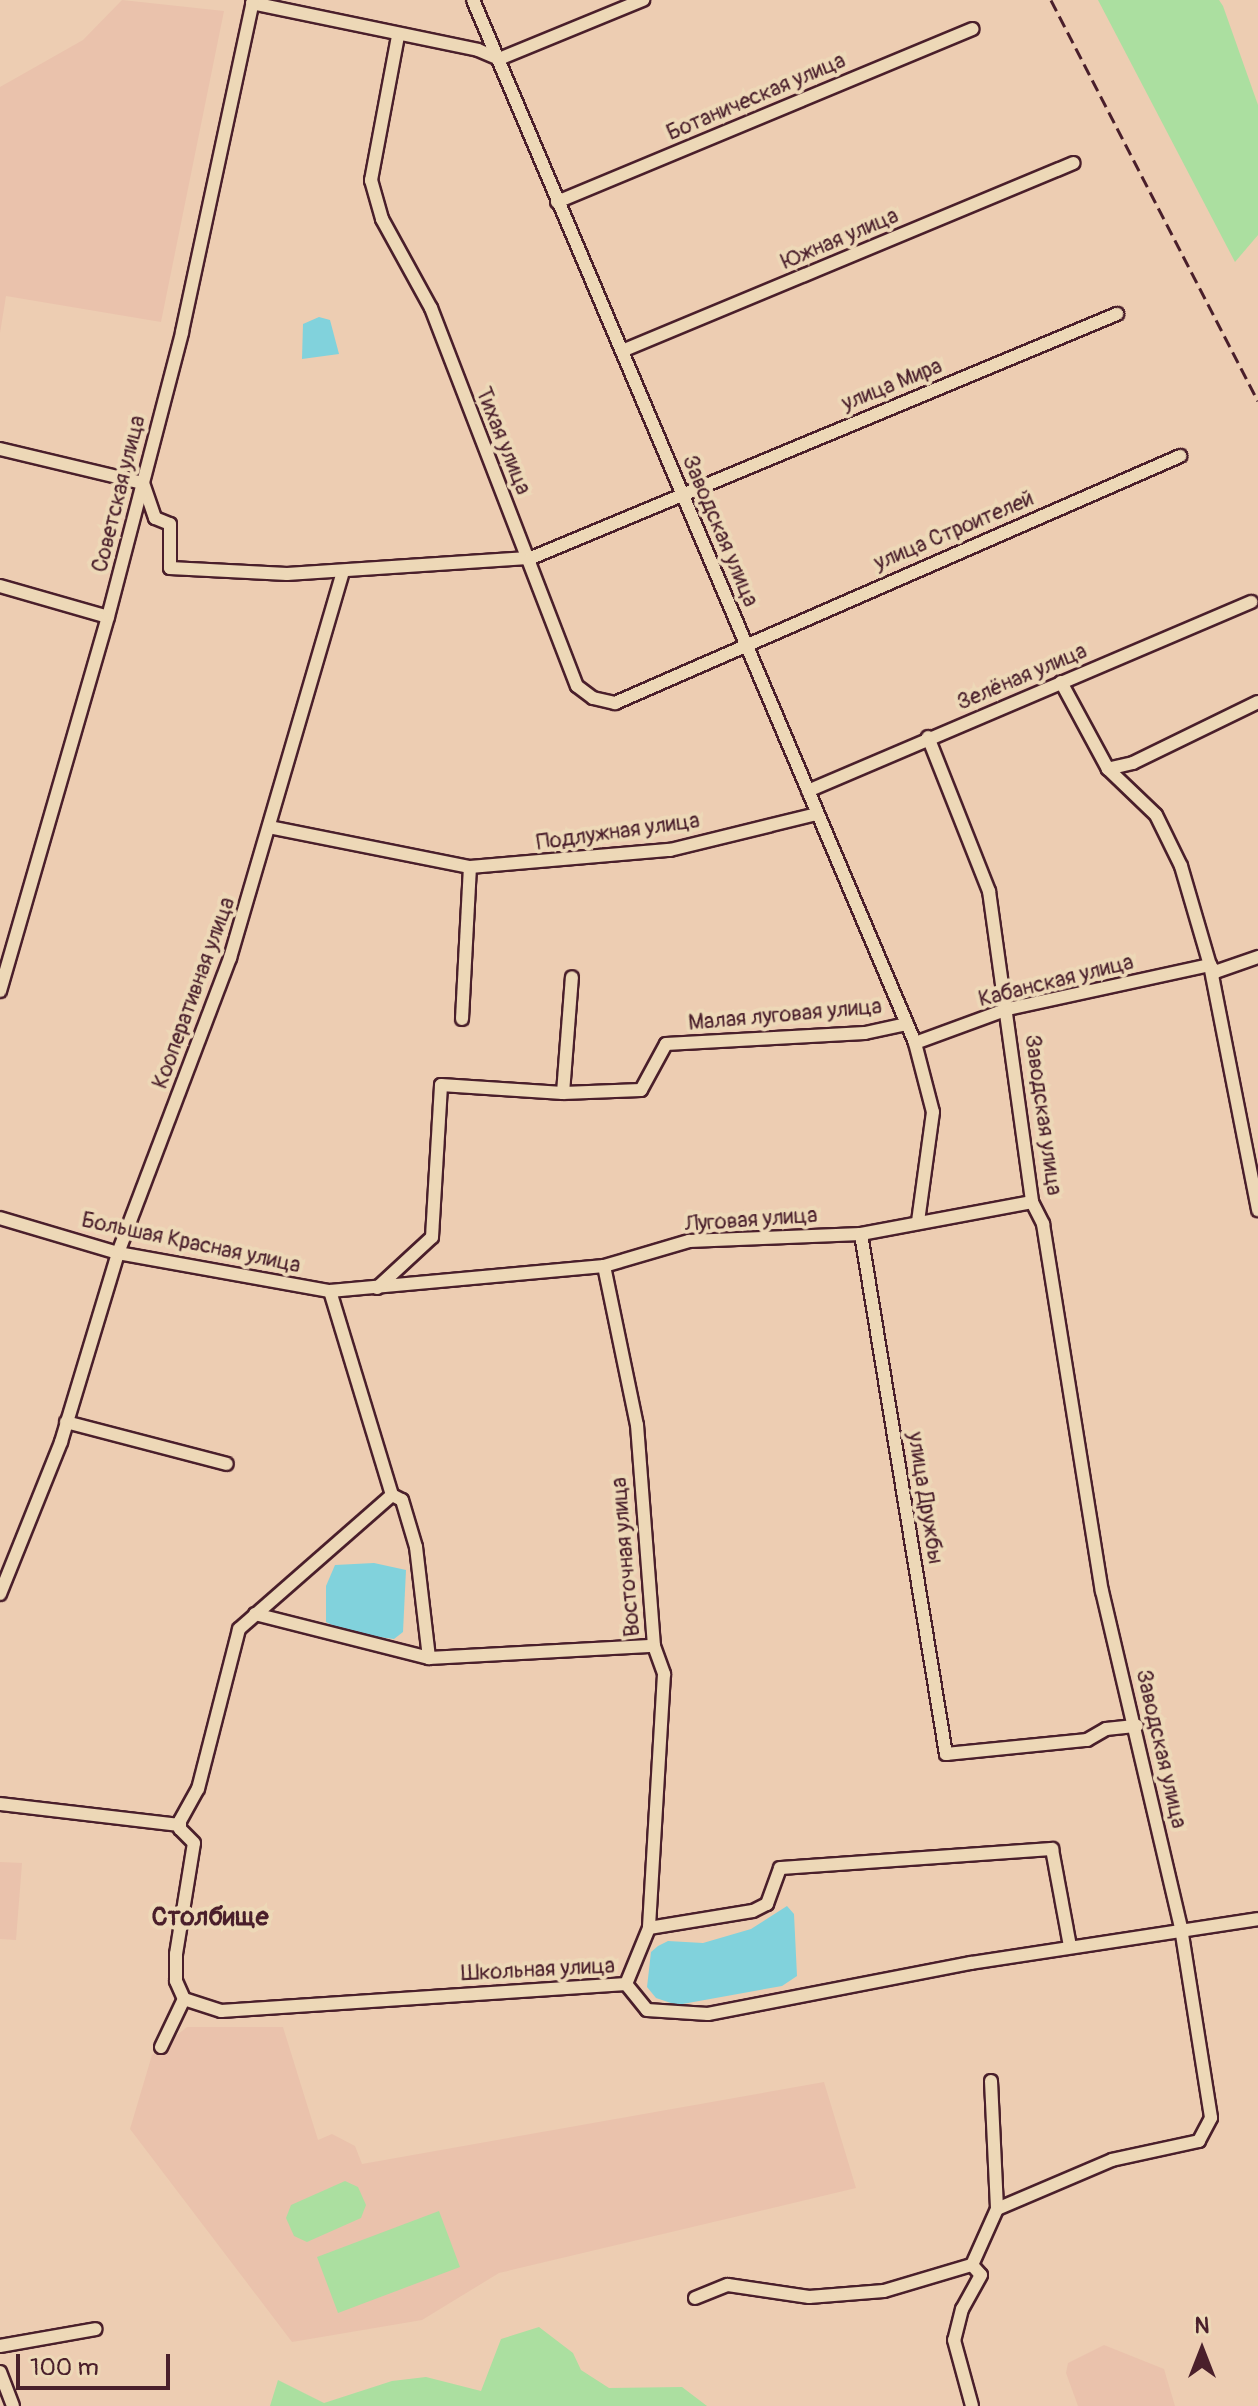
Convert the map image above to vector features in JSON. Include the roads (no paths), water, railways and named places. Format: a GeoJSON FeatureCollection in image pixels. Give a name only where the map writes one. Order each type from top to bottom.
{"type":"FeatureCollection","features":[{"type":"Feature","properties":{"kind":"street","name":"Заводская улица"},"geometry":{"type":"LineString","coordinates":[[473,0],[915,1043],[933,1112],[918,1222]]}},
{"type":"Feature","properties":{"kind":"street"},"geometry":{"type":"LineString","coordinates":[[252,2],[398,36],[478,50],[499,59],[643,0]]}},
{"type":"Feature","properties":{"kind":"street","name":"Советская улица"},"geometry":{"type":"LineString","coordinates":[[0,991],[108,617],[182,332],[252,2]]}},
{"type":"Feature","properties":{"kind":"street","name":"Ботаническая улица"},"geometry":{"type":"LineString","coordinates":[[557,202],[972,29]]}},
{"type":"Feature","properties":{"kind":"street","name":"Тихая улица"},"geometry":{"type":"LineString","coordinates":[[398,36],[371,180],[382,219],[431,308],[470,418],[531,558],[577,686],[593,698],[615,703],[744,643]]}},
{"type":"Feature","properties":{"kind":"street","name":"Южная улица"},"geometry":{"type":"LineString","coordinates":[[622,351],[1073,163]]}},
{"type":"Feature","properties":{"kind":"street","name":"улица Мира"},"geometry":{"type":"LineString","coordinates":[[683,494],[1117,314]]}},
{"type":"Feature","properties":{"kind":"street"},"geometry":{"type":"LineString","coordinates":[[0,449],[143,483],[155,518],[170,524],[170,568],[343,572],[531,558],[683,494]]}},
{"type":"Feature","properties":{"kind":"street","name":"улица Строителей"},"geometry":{"type":"LineString","coordinates":[[744,643],[1180,456]]}},
{"type":"Feature","properties":{"kind":"street","name":"Кооперативная улица"},"geometry":{"type":"LineString","coordinates":[[0,1594],[66,1422],[118,1253],[217,996],[343,572]]}},
{"type":"Feature","properties":{"kind":"street"},"geometry":{"type":"LineString","coordinates":[[0,586],[108,617]]}},
{"type":"Feature","properties":{"kind":"street","name":"Зелёная улица"},"geometry":{"type":"LineString","coordinates":[[808,791],[928,737],[1251,602]]}},
{"type":"Feature","properties":{"kind":"street"},"geometry":{"type":"LineString","coordinates":[[1061,682],[1108,769],[1156,815],[1181,866],[1210,965],[1258,1210]]}},
{"type":"Feature","properties":{"kind":"street"},"geometry":{"type":"LineString","coordinates":[[1108,769],[1133,763],[1258,702]]}},
{"type":"Feature","properties":{"kind":"street","name":"Заводская улица"},"geometry":{"type":"LineString","coordinates":[[928,737],[989,891],[1008,1009],[1032,1202],[1043,1224],[1102,1591],[1137,1726],[1181,1928],[1211,2118],[1199,2141],[1112,2160],[997,2209]]}},
{"type":"Feature","properties":{"kind":"street","name":"Подлужная улица"},"geometry":{"type":"LineString","coordinates":[[269,827],[470,867],[670,850],[817,814]]}},
{"type":"Feature","properties":{"kind":"street"},"geometry":{"type":"LineString","coordinates":[[462,1019],[470,867]]}},
{"type":"Feature","properties":{"kind":"street","name":"Кабанская улица"},"geometry":{"type":"LineString","coordinates":[[915,1043],[1008,1009],[1210,965],[1215,972],[1258,957]]}},
{"type":"Feature","properties":{"kind":"street"},"geometry":{"type":"LineString","coordinates":[[563,1093],[572,977]]}},
{"type":"Feature","properties":{"kind":"street","name":"Малая луговая улица"},"geometry":{"type":"LineString","coordinates":[[377,1288],[432,1237],[441,1085],[563,1093],[641,1090],[666,1044],[865,1033],[907,1024]]}},
{"type":"Feature","properties":{"kind":"street","name":"Луговая улица"},"geometry":{"type":"LineString","coordinates":[[377,1288],[604,1266],[689,1241],[861,1234],[1032,1202]]}},
{"type":"Feature","properties":{"kind":"street","name":"Большая Красная улица"},"geometry":{"type":"LineString","coordinates":[[0,1218],[118,1253],[330,1291],[377,1288]]}},
{"type":"Feature","properties":{"kind":"street","name":"улица Дружбы"},"geometry":{"type":"LineString","coordinates":[[861,1234],[946,1754],[1087,1740],[1106,1729],[1137,1726]]}},
{"type":"Feature","properties":{"kind":"street","name":"Восточная улица"},"geometry":{"type":"LineString","coordinates":[[604,1266],[637,1425],[654,1646],[664,1674],[649,1928],[626,1984]]}},
{"type":"Feature","properties":{"kind":"street"},"geometry":{"type":"LineString","coordinates":[[330,1291],[392,1495],[402,1500],[416,1547],[429,1658]]}},
{"type":"Feature","properties":{"kind":"street"},"geometry":{"type":"LineString","coordinates":[[66,1422],[227,1464]]}},
{"type":"Feature","properties":{"kind":"street"},"geometry":{"type":"LineString","coordinates":[[180,1825],[198,1789],[239,1629],[392,1495]]}},
{"type":"Feature","properties":{"kind":"street"},"geometry":{"type":"LineString","coordinates":[[255,1614],[429,1658],[654,1646]]}},
{"type":"Feature","properties":{"kind":"street"},"geometry":{"type":"LineString","coordinates":[[0,1804],[180,1825],[194,1843],[176,1954],[176,1981],[184,1999],[161,2047]]}},
{"type":"Feature","properties":{"kind":"street"},"geometry":{"type":"LineString","coordinates":[[649,1928],[753,1911],[767,1904],[780,1868],[1052,1849],[1070,1946]]}},
{"type":"Feature","properties":{"kind":"street","name":"Школьная улица"},"geometry":{"type":"LineString","coordinates":[[184,1999],[221,2011],[626,1984],[647,2010],[708,2014],[1070,1946],[1258,1919]]}},
{"type":"Feature","properties":{"kind":"street"},"geometry":{"type":"LineString","coordinates":[[695,2298],[728,2285],[809,2297],[884,2291],[972,2265],[997,2209],[991,2081]]}},
{"type":"Feature","properties":{"kind":"street"},"geometry":{"type":"LineString","coordinates":[[972,2265],[981,2275],[962,2309],[954,2340],[972,2406]]}},
{"type":"Feature","properties":{"kind":"street"},"geometry":{"type":"LineString","coordinates":[[0,2346],[96,2329]]}},
{"type":"Feature","properties":{"kind":"street"},"geometry":{"type":"LineString","coordinates":[[0,2372],[13,2406]]}},
{"type":"Feature","properties":{"kind":"water"},"geometry":{"type":"Polygon","coordinates":[[[319,317],[330,320],[339,354],[302,359],[303,324],[319,317]]]}},
{"type":"Feature","properties":{"kind":"water"},"geometry":{"type":"Polygon","coordinates":[[[374,1563],[406,1570],[403,1632],[394,1639],[348,1633],[326,1622],[326,1586],[335,1565],[374,1563]]]}},
{"type":"Feature","properties":{"kind":"water"},"geometry":{"type":"Polygon","coordinates":[[[787,1906],[794,1914],[797,1976],[782,1986],[677,2005],[656,1998],[647,1987],[651,1952],[658,1946],[668,1941],[703,1943],[751,1929],[787,1906]]]}},
{"type":"Feature","properties":{"kind":"railway"},"geometry":{"type":"LineString","coordinates":[[1051,0],[1258,401]]}},
{"type":"Feature","properties":{"kind":"district","name":"Столбище"},"geometry":{"type":"Point","coordinates":[210,1918]}}]}
